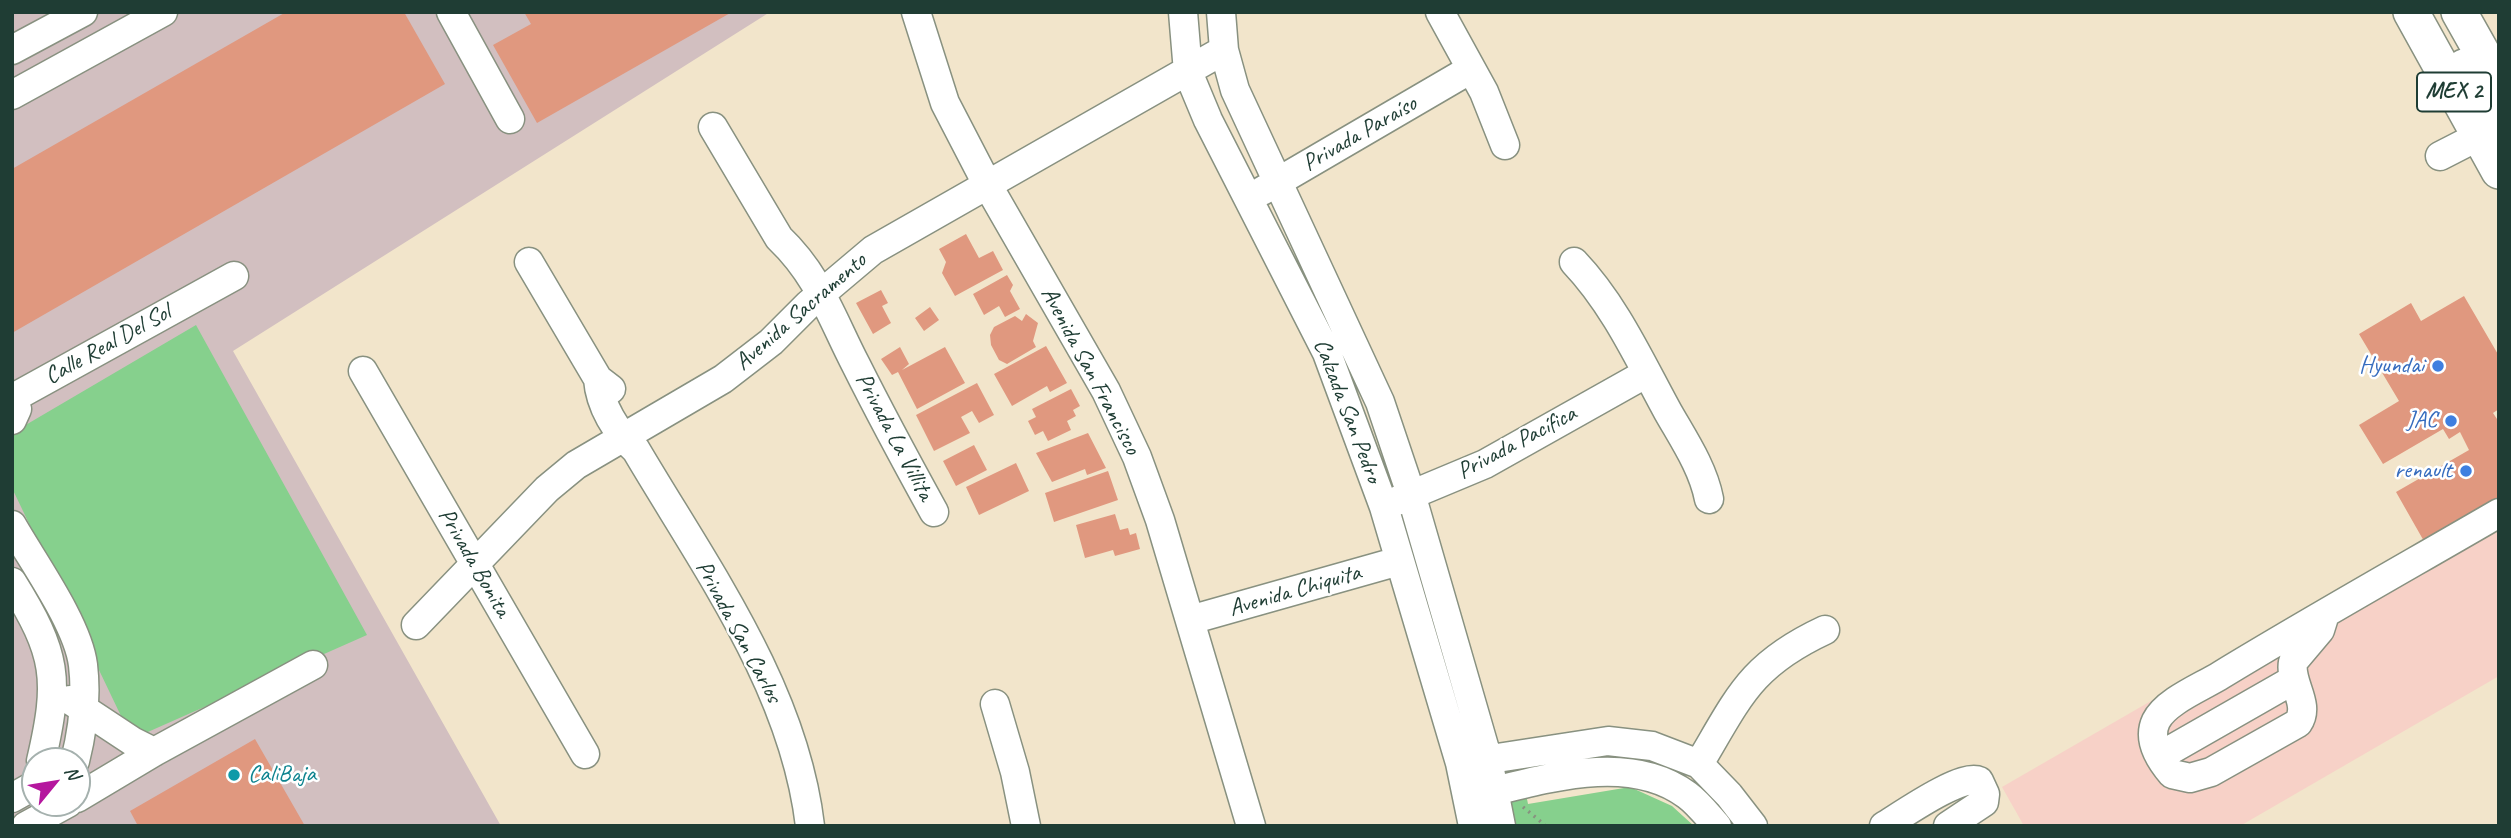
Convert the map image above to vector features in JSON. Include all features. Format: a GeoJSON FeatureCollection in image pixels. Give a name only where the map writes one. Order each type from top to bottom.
{"type":"FeatureCollection","features":[{"type":"Feature","properties":{"kind":"main road","name":"MEX 2"},"geometry":{"type":"LineString","coordinates":[[2411,12],[2492,133],[2499,171]]}},
{"type":"Feature","properties":{"kind":"main road"},"geometry":{"type":"LineString","coordinates":[[2421,12],[2439,29],[2477,88],[2492,133]]}},
{"type":"Feature","properties":{"kind":"main road","name":"MEX 2"},"geometry":{"type":"LineString","coordinates":[[2459,12],[2499,83]]}},
{"type":"Feature","properties":{"kind":"street"},"geometry":{"type":"LineString","coordinates":[[12,50],[83,12]]}},
{"type":"Feature","properties":{"kind":"street"},"geometry":{"type":"LineString","coordinates":[[12,95],[163,12]]}},
{"type":"Feature","properties":{"kind":"street"},"geometry":{"type":"LineString","coordinates":[[451,12],[510,119]]}},
{"type":"Feature","properties":{"kind":"street","name":"Avenida San Francisco"},"geometry":{"type":"LineString","coordinates":[[916,12],[945,103],[987,184],[1106,391],[1126,435],[1160,520],[1251,826]]}},
{"type":"Feature","properties":{"kind":"street","name":"Calzada San Pedro"},"geometry":{"type":"LineString","coordinates":[[1183,12],[1188,72],[1208,120],[1327,352],[1384,506],[1460,763],[1473,826]]}},
{"type":"Feature","properties":{"kind":"street","name":"Calzada San Pedro"},"geometry":{"type":"LineString","coordinates":[[1221,12],[1224,50],[1235,90],[1276,183],[1326,280],[1370,379],[1411,494],[1489,760],[1507,797],[1501,826]]}},
{"type":"Feature","properties":{"kind":"street"},"geometry":{"type":"LineString","coordinates":[[1440,12],[1495,115],[1505,145]]}},
{"type":"Feature","properties":{"kind":"street","name":"Avenida Sacramento"},"geometry":{"type":"LineString","coordinates":[[416,625],[547,489],[576,465],[632,439],[723,379],[771,342],[815,298],[873,250],[1224,50]]}},
{"type":"Feature","properties":{"kind":"street","name":"Privada Paraíso"},"geometry":{"type":"LineString","coordinates":[[1250,198],[1471,69]]}},
{"type":"Feature","properties":{"kind":"street","name":"Privada La Villita"},"geometry":{"type":"LineString","coordinates":[[713,127],[779,238],[784,258],[815,298],[835,347],[854,362],[934,512]]}},
{"type":"Feature","properties":{"kind":"street"},"geometry":{"type":"LineString","coordinates":[[2440,156],[2492,133]]}},
{"type":"Feature","properties":{"kind":"street","name":"Privada San Carlos"},"geometry":{"type":"LineString","coordinates":[[529,262],[598,379],[599,396],[632,439],[761,669],[793,747],[810,826]]}},
{"type":"Feature","properties":{"kind":"street"},"geometry":{"type":"LineString","coordinates":[[1574,262],[1607,303],[1647,373],[1706,482],[1709,499]]}},
{"type":"Feature","properties":{"kind":"street","name":"Calle Real Del Sol"},"geometry":{"type":"LineString","coordinates":[[13,405],[234,276]]}},
{"type":"Feature","properties":{"kind":"street","name":"Privada Bonita"},"geometry":{"type":"LineString","coordinates":[[363,371],[585,754]]}},
{"type":"Feature","properties":{"kind":"street","name":"Privada Pacífica"},"geometry":{"type":"LineString","coordinates":[[1384,506],[1485,464],[1647,373]]}},
{"type":"Feature","properties":{"kind":"street"},"geometry":{"type":"LineString","coordinates":[[2325,614],[2320,630],[2293,662],[2293,680],[2303,708],[2302,717],[2292,727],[2197,777],[2172,774],[2160,755],[2153,733],[2155,723],[2166,710],[2325,614],[2499,513]]}},
{"type":"Feature","properties":{"kind":"street"},"geometry":{"type":"LineString","coordinates":[[12,525],[67,620],[83,662],[85,709],[78,747]]}},
{"type":"Feature","properties":{"kind":"street","name":"Avenida Chiquita"},"geometry":{"type":"LineString","coordinates":[[1190,620],[1399,561]]}},
{"type":"Feature","properties":{"kind":"street"},"geometry":{"type":"LineString","coordinates":[[12,582],[44,638],[51,663],[54,691],[43,747]]}},
{"type":"Feature","properties":{"kind":"street"},"geometry":{"type":"LineString","coordinates":[[1699,764],[1745,687],[1766,663],[1792,645],[1825,630]]}},
{"type":"Feature","properties":{"kind":"street"},"geometry":{"type":"LineString","coordinates":[[91,790],[313,665]]}},
{"type":"Feature","properties":{"kind":"street"},"geometry":{"type":"LineString","coordinates":[[2160,755],[2293,680]]}},
{"type":"Feature","properties":{"kind":"street"},"geometry":{"type":"LineString","coordinates":[[54,691],[118,733],[154,752]]}},
{"type":"Feature","properties":{"kind":"street"},"geometry":{"type":"LineString","coordinates":[[995,704],[1015,772],[1026,826]]}},
{"type":"Feature","properties":{"kind":"street"},"geometry":{"type":"LineString","coordinates":[[1460,763],[1608,741],[1652,746],[1699,764],[1729,795],[1753,826]]}},
{"type":"Feature","properties":{"kind":"street"},"geometry":{"type":"LineString","coordinates":[[1468,798],[1507,797],[1597,771],[1641,774],[1686,794],[1717,826]]}},
{"type":"Feature","properties":{"kind":"street"},"geometry":{"type":"LineString","coordinates":[[1884,826],[1955,784],[1969,779],[1979,781],[1986,794],[1984,802],[1948,826]]}},
{"type":"Feature","properties":{"kind":"path"},"geometry":{"type":"LineString","coordinates":[[1507,797],[1546,826]]}},
{"type":"Feature","properties":{"kind":"path"},"geometry":{"type":"LineString","coordinates":[[1597,826],[1625,826]]}},
{"type":"Feature","properties":{"kind":"shaded area"},"geometry":{"type":"Polygon","coordinates":[[[12,12],[770,12],[233,351],[501,826],[12,826],[12,12]]]}},
{"type":"Feature","properties":{"kind":"shaded area"},"geometry":{"type":"Polygon","coordinates":[[[2499,500],[2499,676],[2240,826],[2024,826],[2002,787],[2499,500]]]}},
{"type":"Feature","properties":{"kind":"green space"},"geometry":{"type":"Polygon","coordinates":[[[196,325],[367,635],[132,739],[12,488],[12,433],[196,325]]]}},
{"type":"Feature","properties":{"kind":"green space"},"geometry":{"type":"Polygon","coordinates":[[[1630,787],[1672,806],[1694,826],[1514,826],[1509,797],[1526,794],[1528,804],[1630,787]]]}},
{"type":"Feature","properties":{"kind":"building"},"geometry":{"type":"Polygon","coordinates":[[[286,12],[404,12],[445,84],[12,333],[12,169],[286,12]]]}},
{"type":"Feature","properties":{"kind":"building"},"geometry":{"type":"Polygon","coordinates":[[[524,12],[732,12],[537,123],[493,45],[531,24],[524,12]]]}},
{"type":"Feature","properties":{"kind":"building"},"geometry":{"type":"Polygon","coordinates":[[[966,234],[979,258],[993,251],[1003,270],[955,296],[942,273],[946,262],[939,249],[966,234]]]}},
{"type":"Feature","properties":{"kind":"building"},"geometry":{"type":"Polygon","coordinates":[[[1007,275],[1013,285],[1010,291],[1020,309],[1005,317],[999,306],[984,315],[973,294],[1007,275]]]}},
{"type":"Feature","properties":{"kind":"building"},"geometry":{"type":"Polygon","coordinates":[[[881,290],[888,303],[882,306],[891,323],[873,334],[856,303],[881,290]]]}},
{"type":"Feature","properties":{"kind":"building"},"geometry":{"type":"Polygon","coordinates":[[[2464,296],[2499,356],[2499,409],[2493,413],[2499,422],[2499,500],[2425,543],[2396,492],[2469,450],[2460,432],[2449,439],[2443,429],[2383,464],[2359,425],[2399,401],[2359,334],[2411,303],[2421,321],[2464,296]]]}},
{"type":"Feature","properties":{"kind":"building"},"geometry":{"type":"Polygon","coordinates":[[[930,307],[939,320],[924,331],[915,318],[930,307]]]}},
{"type":"Feature","properties":{"kind":"building"},"geometry":{"type":"Polygon","coordinates":[[[1026,314],[1038,323],[1033,341],[1036,347],[1007,364],[999,360],[991,345],[990,335],[994,327],[1015,316],[1022,321],[1026,314]]]}},
{"type":"Feature","properties":{"kind":"building"},"geometry":{"type":"Polygon","coordinates":[[[1046,346],[1067,383],[1050,392],[1047,386],[1012,406],[994,374],[1046,346]]]}},
{"type":"Feature","properties":{"kind":"building"},"geometry":{"type":"Polygon","coordinates":[[[900,347],[909,364],[902,370],[945,347],[965,383],[917,409],[898,372],[892,375],[881,359],[900,347]]]}},
{"type":"Feature","properties":{"kind":"building"},"geometry":{"type":"Polygon","coordinates":[[[977,383],[994,415],[979,423],[972,411],[961,417],[970,433],[934,451],[916,415],[977,383]]]}},
{"type":"Feature","properties":{"kind":"building"},"geometry":{"type":"Polygon","coordinates":[[[1071,389],[1080,406],[1073,410],[1076,416],[1067,421],[1071,430],[1048,441],[1043,431],[1035,435],[1028,421],[1036,417],[1032,409],[1071,389]]]}},
{"type":"Feature","properties":{"kind":"building"},"geometry":{"type":"Polygon","coordinates":[[[1088,433],[1106,468],[1087,475],[1085,469],[1052,482],[1036,453],[1088,433]]]}},
{"type":"Feature","properties":{"kind":"building"},"geometry":{"type":"Polygon","coordinates":[[[974,445],[987,470],[956,486],[943,461],[974,445]]]}},
{"type":"Feature","properties":{"kind":"building"},"geometry":{"type":"Polygon","coordinates":[[[1016,463],[1029,491],[979,515],[966,487],[1016,463]]]}},
{"type":"Feature","properties":{"kind":"building"},"geometry":{"type":"Polygon","coordinates":[[[1108,471],[1118,500],[1054,522],[1045,493],[1108,471]]]}},
{"type":"Feature","properties":{"kind":"building"},"geometry":{"type":"Polygon","coordinates":[[[1115,514],[1120,530],[1128,528],[1130,535],[1136,533],[1140,549],[1115,556],[1113,550],[1085,558],[1076,525],[1115,514]]]}},
{"type":"Feature","properties":{"kind":"building","name":"CaliBaja"},"geometry":{"type":"Polygon","coordinates":[[[255,739],[305,826],[138,826],[130,811],[255,739]]]}},
{"type":"Feature","properties":{"kind":"place","name":"Hyundai"},"geometry":{"type":"Point","coordinates":[2438,366]}},
{"type":"Feature","properties":{"kind":"place","name":"JAC"},"geometry":{"type":"Point","coordinates":[2451,421]}},
{"type":"Feature","properties":{"kind":"place","name":"renault"},"geometry":{"type":"Point","coordinates":[2466,471]}},
{"type":"Feature","properties":{"kind":"place","name":"CaliBaja"},"geometry":{"type":"Point","coordinates":[234,775]}}]}
